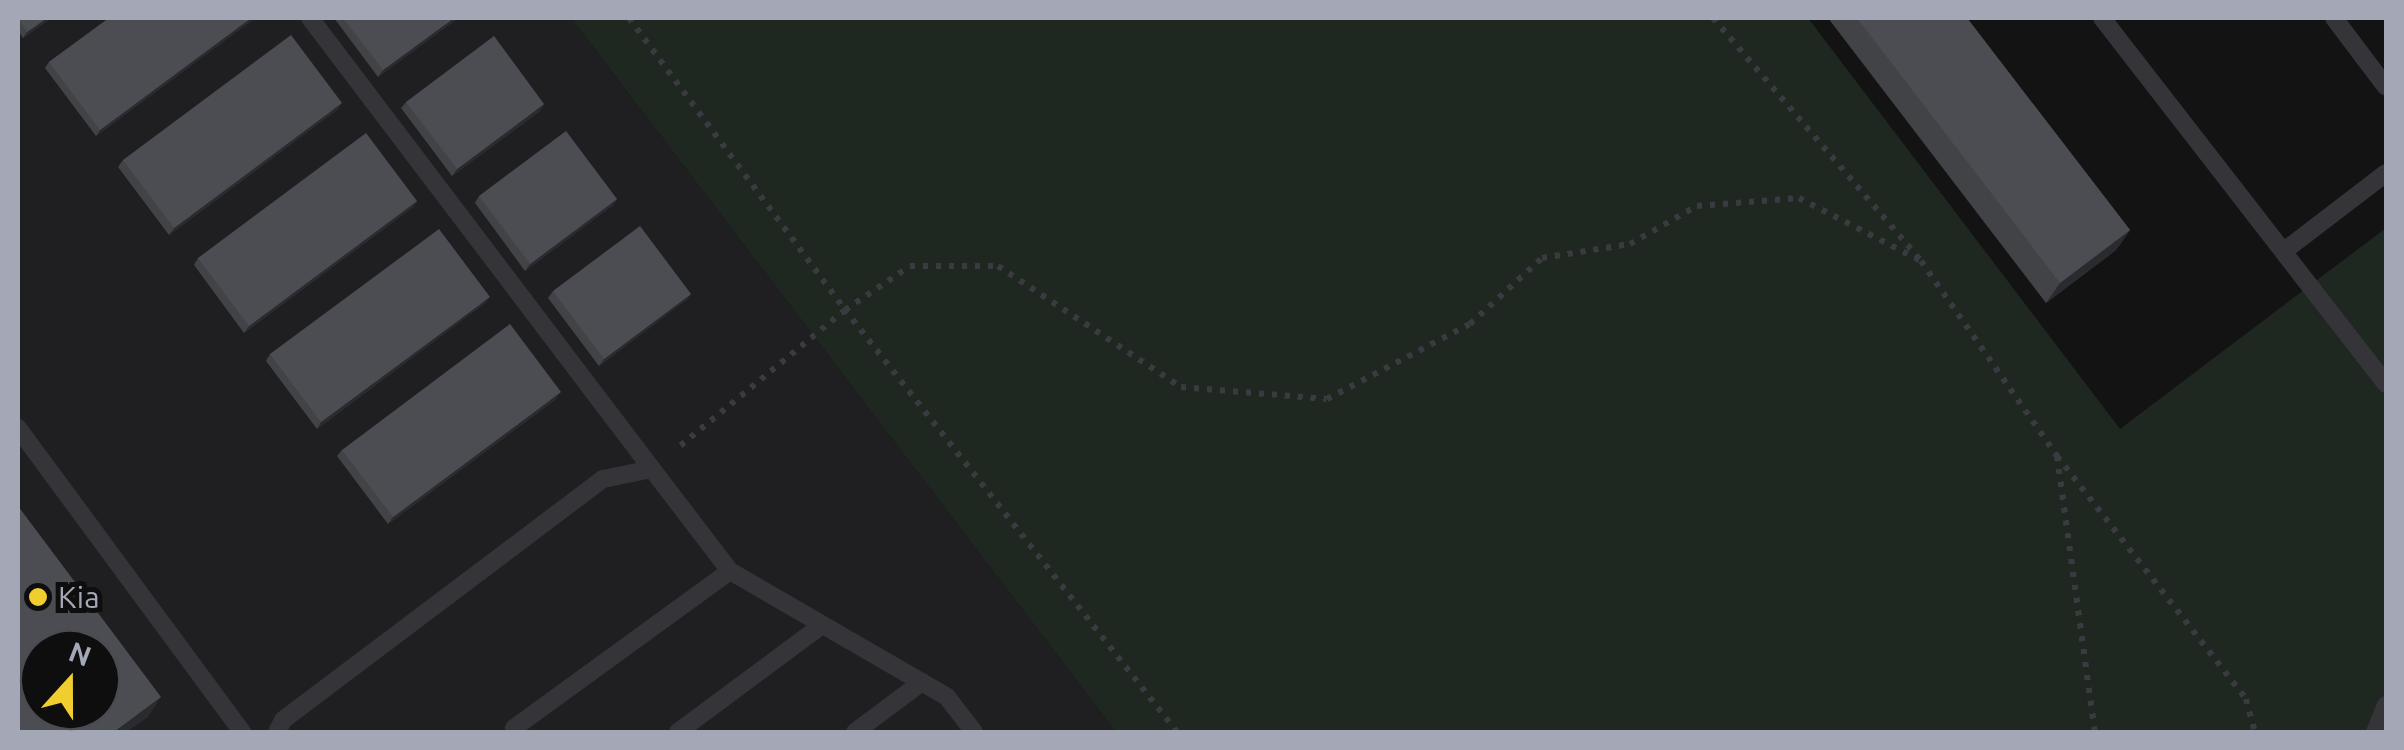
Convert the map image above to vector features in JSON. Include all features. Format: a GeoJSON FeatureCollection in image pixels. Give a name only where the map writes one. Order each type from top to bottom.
{"type":"FeatureCollection","features":[{"type":"Feature","properties":{"kind":"lane"},"geometry":{"type":"LineString","coordinates":[[310,18],[730,571],[948,697],[974,732]]}},
{"type":"Feature","properties":{"kind":"lane"},"geometry":{"type":"LineString","coordinates":[[2102,18],[2386,384]]}},
{"type":"Feature","properties":{"kind":"lane"},"geometry":{"type":"LineString","coordinates":[[2334,18],[2386,86]]}},
{"type":"Feature","properties":{"kind":"lane"},"geometry":{"type":"LineString","coordinates":[[2284,251],[2386,174]]}},
{"type":"Feature","properties":{"kind":"lane"},"geometry":{"type":"LineString","coordinates":[[18,428],[242,732]]}},
{"type":"Feature","properties":{"kind":"lane"},"geometry":{"type":"LineString","coordinates":[[277,732],[283,720],[602,478],[652,469]]}},
{"type":"Feature","properties":{"kind":"lane"},"geometry":{"type":"LineString","coordinates":[[514,728],[730,571]]}},
{"type":"Feature","properties":{"kind":"lane"},"geometry":{"type":"LineString","coordinates":[[678,732],[822,624]]}},
{"type":"Feature","properties":{"kind":"lane"},"geometry":{"type":"LineString","coordinates":[[855,732],[922,682]]}},
{"type":"Feature","properties":{"kind":"lane"},"geometry":{"type":"LineString","coordinates":[[2375,732],[2386,705]]}},
{"type":"Feature","properties":{"kind":"path"},"geometry":{"type":"LineString","coordinates":[[630,18],[845,310],[1177,732]]}},
{"type":"Feature","properties":{"kind":"path"},"geometry":{"type":"LineString","coordinates":[[1713,18],[1921,261],[2057,456],[2246,699],[2255,732]]}},
{"type":"Feature","properties":{"kind":"path"},"geometry":{"type":"LineString","coordinates":[[652,469],[845,310],[910,266],[998,266],[1181,387],[1327,399],[1470,324],[1542,258],[1630,244],[1696,206],[1799,198],[1921,261]]}},
{"type":"Feature","properties":{"kind":"path"},"geometry":{"type":"LineString","coordinates":[[2057,456],[2094,732]]}},
{"type":"Feature","properties":{"kind":"shaded area"},"geometry":{"type":"Polygon","coordinates":[[[18,18],[571,18],[1116,732],[18,732],[18,18]]]}},
{"type":"Feature","properties":{"kind":"shaded area"},"geometry":{"type":"Polygon","coordinates":[[[571,18],[1808,18],[2120,429],[2386,228],[2386,732],[1116,732],[571,18]]]}},
{"type":"Feature","properties":{"kind":"building"},"geometry":{"type":"Polygon","coordinates":[[[18,18],[47,18],[27,32],[18,18]]]}},
{"type":"Feature","properties":{"kind":"building"},"geometry":{"type":"Polygon","coordinates":[[[109,18],[251,18],[100,130],[49,62],[109,18]]]}},
{"type":"Feature","properties":{"kind":"building"},"geometry":{"type":"Polygon","coordinates":[[[343,18],[454,18],[383,70],[343,18]]]}},
{"type":"Feature","properties":{"kind":"building"},"geometry":{"type":"Polygon","coordinates":[[[1857,18],[1967,18],[2130,230],[2060,283],[1857,18]]]}},
{"type":"Feature","properties":{"kind":"building"},"geometry":{"type":"Polygon","coordinates":[[[291,35],[342,103],[174,228],[123,160],[291,35]]]}},
{"type":"Feature","properties":{"kind":"building"},"geometry":{"type":"Polygon","coordinates":[[[494,36],[544,104],[457,169],[406,102],[494,36]]]}},
{"type":"Feature","properties":{"kind":"building"},"geometry":{"type":"Polygon","coordinates":[[[566,131],[617,199],[530,264],[479,196],[566,131]]]}},
{"type":"Feature","properties":{"kind":"building"},"geometry":{"type":"Polygon","coordinates":[[[366,133],[417,201],[249,326],[198,258],[366,133]]]}},
{"type":"Feature","properties":{"kind":"building"},"geometry":{"type":"Polygon","coordinates":[[[640,226],[691,294],[604,359],[553,291],[640,226]]]}},
{"type":"Feature","properties":{"kind":"building"},"geometry":{"type":"Polygon","coordinates":[[[439,229],[490,297],[321,422],[270,354],[439,229]]]}},
{"type":"Feature","properties":{"kind":"building"},"geometry":{"type":"Polygon","coordinates":[[[510,324],[561,392],[393,517],[342,450],[510,324]]]}},
{"type":"Feature","properties":{"kind":"building"},"geometry":{"type":"Polygon","coordinates":[[[18,506],[111,630],[20,630],[20,730],[117,730],[18,732],[18,506]]]}},
{"type":"Feature","properties":{"kind":"building"},"geometry":{"type":"Polygon","coordinates":[[[120,642],[161,697],[120,728],[120,642]]]}},
{"type":"Feature","properties":{"kind":"place","name":"Kia"},"geometry":{"type":"Point","coordinates":[38,597]}}]}
